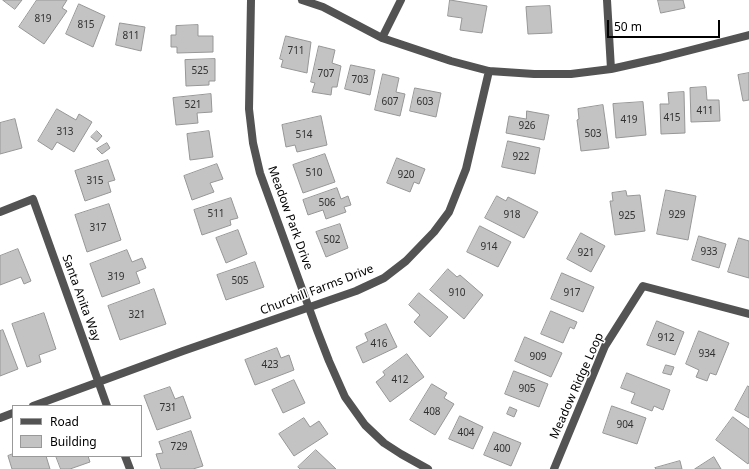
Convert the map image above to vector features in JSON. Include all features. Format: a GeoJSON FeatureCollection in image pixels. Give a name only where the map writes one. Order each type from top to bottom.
{"type":"FeatureCollection","features":[{"type":"Feature","properties":{"kind":"street","name":"Meadow Park Drive"},"geometry":{"type":"LineString","coordinates":[[251,0],[249,109],[253,143],[260,172],[329,361],[345,397],[366,425],[384,443],[428,469]]}},
{"type":"Feature","properties":{"kind":"street"},"geometry":{"type":"LineString","coordinates":[[302,0],[322,7],[382,38],[451,61],[489,71],[534,74],[571,74],[611,69],[749,35]]}},
{"type":"Feature","properties":{"kind":"street"},"geometry":{"type":"LineString","coordinates":[[382,38],[401,0]]}},
{"type":"Feature","properties":{"kind":"street"},"geometry":{"type":"LineString","coordinates":[[607,0],[611,69]]}},
{"type":"Feature","properties":{"kind":"street","name":"Churchill Farms Drive"},"geometry":{"type":"LineString","coordinates":[[36,405],[356,291],[384,278],[406,261],[434,232],[449,212],[466,168],[489,71]]}},
{"type":"Feature","properties":{"kind":"street","name":"Santa Anita Way"},"geometry":{"type":"LineString","coordinates":[[0,212],[33,199],[107,405]]}},
{"type":"Feature","properties":{"kind":"street","name":"Meadow Ridge Loop"},"geometry":{"type":"LineString","coordinates":[[554,469],[605,346],[643,286],[749,314]]}},
{"type":"Feature","properties":{"kind":"street"},"geometry":{"type":"LineString","coordinates":[[0,418],[12,414]]}},
{"type":"Feature","properties":{"kind":"street"},"geometry":{"type":"LineString","coordinates":[[125,457],[130,469]]}},
{"type":"Feature","properties":{"kind":"building"},"geometry":{"type":"Polygon","coordinates":[[[3,0],[22,0],[15,9],[3,0]]]}},
{"type":"Feature","properties":{"kind":"building"},"geometry":{"type":"Polygon","coordinates":[[[37,0],[67,0],[62,8],[67,11],[44,44],[19,27],[37,0]]]}},
{"type":"Feature","properties":{"kind":"building"},"geometry":{"type":"Polygon","coordinates":[[[450,0],[487,6],[482,33],[460,30],[462,18],[448,16],[450,0]]]}},
{"type":"Feature","properties":{"kind":"building"},"geometry":{"type":"Polygon","coordinates":[[[658,0],[683,0],[685,8],[661,13],[658,0]]]}},
{"type":"Feature","properties":{"kind":"building"},"geometry":{"type":"Polygon","coordinates":[[[79,4],[105,16],[93,47],[66,34],[79,4]]]}},
{"type":"Feature","properties":{"kind":"building"},"geometry":{"type":"Polygon","coordinates":[[[550,6],[552,33],[528,34],[526,7],[550,6]]]}},
{"type":"Feature","properties":{"kind":"building"},"geometry":{"type":"Polygon","coordinates":[[[120,23],[145,27],[141,51],[116,45],[120,23]]]}},
{"type":"Feature","properties":{"kind":"building"},"geometry":{"type":"Polygon","coordinates":[[[198,25],[198,36],[213,36],[213,52],[177,53],[177,47],[171,47],[171,35],[176,35],[176,26],[198,25]]]}},
{"type":"Feature","properties":{"kind":"building"},"geometry":{"type":"Polygon","coordinates":[[[286,36],[311,42],[307,73],[281,67],[283,60],[280,59],[286,36]]]}},
{"type":"Feature","properties":{"kind":"building"},"geometry":{"type":"Polygon","coordinates":[[[319,46],[335,50],[332,63],[341,66],[337,87],[332,87],[331,95],[312,92],[315,83],[311,82],[319,46]]]}},
{"type":"Feature","properties":{"kind":"building"},"geometry":{"type":"Polygon","coordinates":[[[215,59],[215,81],[209,81],[209,85],[186,86],[185,60],[215,59]]]}},
{"type":"Feature","properties":{"kind":"building"},"geometry":{"type":"Polygon","coordinates":[[[351,65],[375,70],[370,95],[345,89],[351,65]]]}},
{"type":"Feature","properties":{"kind":"building"},"geometry":{"type":"Polygon","coordinates":[[[749,73],[749,100],[743,101],[738,75],[749,73]]]}},
{"type":"Feature","properties":{"kind":"building"},"geometry":{"type":"Polygon","coordinates":[[[383,74],[399,78],[396,92],[405,94],[400,116],[375,110],[383,74]]]}},
{"type":"Feature","properties":{"kind":"building"},"geometry":{"type":"Polygon","coordinates":[[[706,87],[707,100],[719,100],[720,121],[691,122],[690,88],[706,87]]]}},
{"type":"Feature","properties":{"kind":"building"},"geometry":{"type":"Polygon","coordinates":[[[415,88],[441,93],[436,117],[410,111],[415,88]]]}},
{"type":"Feature","properties":{"kind":"building"},"geometry":{"type":"Polygon","coordinates":[[[684,92],[685,133],[661,134],[660,104],[669,104],[668,93],[684,92]]]}},
{"type":"Feature","properties":{"kind":"building"},"geometry":{"type":"Polygon","coordinates":[[[211,94],[212,112],[197,113],[198,123],[176,125],[173,98],[211,94]]]}},
{"type":"Feature","properties":{"kind":"building"},"geometry":{"type":"Polygon","coordinates":[[[643,102],[646,135],[616,138],[613,104],[643,102]]]}},
{"type":"Feature","properties":{"kind":"building"},"geometry":{"type":"Polygon","coordinates":[[[603,105],[609,148],[581,151],[577,120],[579,119],[578,109],[603,105]]]}},
{"type":"Feature","properties":{"kind":"building"},"geometry":{"type":"Polygon","coordinates":[[[57,109],[76,120],[79,114],[92,122],[74,152],[57,142],[52,150],[38,141],[57,109]]]}},
{"type":"Feature","properties":{"kind":"building"},"geometry":{"type":"Polygon","coordinates":[[[527,111],[549,115],[544,140],[506,133],[509,116],[526,119],[527,111]]]}},
{"type":"Feature","properties":{"kind":"building"},"geometry":{"type":"Polygon","coordinates":[[[321,116],[327,145],[297,152],[295,145],[286,147],[282,125],[321,116]]]}},
{"type":"Feature","properties":{"kind":"building"},"geometry":{"type":"Polygon","coordinates":[[[15,119],[22,148],[0,154],[0,123],[15,119]]]}},
{"type":"Feature","properties":{"kind":"building"},"geometry":{"type":"Polygon","coordinates":[[[97,131],[102,136],[97,142],[91,137],[97,131]]]}},
{"type":"Feature","properties":{"kind":"building"},"geometry":{"type":"Polygon","coordinates":[[[209,131],[213,157],[190,160],[187,134],[209,131]]]}},
{"type":"Feature","properties":{"kind":"building"},"geometry":{"type":"Polygon","coordinates":[[[508,141],[540,148],[535,174],[502,167],[508,141]]]}},
{"type":"Feature","properties":{"kind":"building"},"geometry":{"type":"Polygon","coordinates":[[[107,143],[110,148],[102,154],[97,149],[107,143]]]}},
{"type":"Feature","properties":{"kind":"building"},"geometry":{"type":"Polygon","coordinates":[[[325,154],[335,182],[303,193],[293,165],[325,154]]]}},
{"type":"Feature","properties":{"kind":"building"},"geometry":{"type":"Polygon","coordinates":[[[397,158],[425,169],[419,184],[414,182],[410,192],[387,183],[397,158]]]}},
{"type":"Feature","properties":{"kind":"building"},"geometry":{"type":"Polygon","coordinates":[[[108,160],[115,180],[108,182],[111,192],[85,201],[75,171],[108,160]]]}},
{"type":"Feature","properties":{"kind":"building"},"geometry":{"type":"Polygon","coordinates":[[[217,164],[223,179],[210,183],[214,192],[192,200],[184,176],[217,164]]]}},
{"type":"Feature","properties":{"kind":"building"},"geometry":{"type":"Polygon","coordinates":[[[337,188],[341,199],[348,196],[351,205],[344,207],[346,212],[326,219],[323,210],[308,215],[303,200],[337,188]]]}},
{"type":"Feature","properties":{"kind":"building"},"geometry":{"type":"Polygon","coordinates":[[[666,190],[696,196],[688,240],[657,234],[666,190]]]}},
{"type":"Feature","properties":{"kind":"building"},"geometry":{"type":"Polygon","coordinates":[[[626,191],[627,196],[640,195],[645,231],[615,235],[610,201],[613,201],[612,193],[626,191]]]}},
{"type":"Feature","properties":{"kind":"building"},"geometry":{"type":"Polygon","coordinates":[[[497,196],[506,201],[508,197],[538,212],[524,238],[485,218],[497,196]]]}},
{"type":"Feature","properties":{"kind":"building"},"geometry":{"type":"Polygon","coordinates":[[[231,198],[238,218],[230,220],[231,225],[202,235],[194,210],[231,198]]]}},
{"type":"Feature","properties":{"kind":"building"},"geometry":{"type":"Polygon","coordinates":[[[109,204],[121,240],[87,252],[75,215],[109,204]]]}},
{"type":"Feature","properties":{"kind":"building"},"geometry":{"type":"Polygon","coordinates":[[[340,224],[348,248],[326,257],[316,232],[340,224]]]}},
{"type":"Feature","properties":{"kind":"building"},"geometry":{"type":"Polygon","coordinates":[[[480,226],[511,242],[498,267],[467,252],[480,226]]]}},
{"type":"Feature","properties":{"kind":"building"},"geometry":{"type":"Polygon","coordinates":[[[238,230],[247,254],[226,263],[216,238],[238,230]]]}},
{"type":"Feature","properties":{"kind":"building"},"geometry":{"type":"Polygon","coordinates":[[[581,233],[605,246],[591,272],[567,259],[581,233]]]}},
{"type":"Feature","properties":{"kind":"building"},"geometry":{"type":"Polygon","coordinates":[[[699,236],[726,244],[719,268],[692,260],[699,236]]]}},
{"type":"Feature","properties":{"kind":"building"},"geometry":{"type":"Polygon","coordinates":[[[739,238],[749,241],[749,278],[728,272],[739,238]]]}},
{"type":"Feature","properties":{"kind":"building"},"geometry":{"type":"Polygon","coordinates":[[[18,249],[31,281],[24,284],[21,277],[0,285],[0,256],[18,249]]]}},
{"type":"Feature","properties":{"kind":"building"},"geometry":{"type":"Polygon","coordinates":[[[127,250],[132,262],[142,258],[146,268],[136,272],[140,283],[102,297],[90,264],[127,250]]]}},
{"type":"Feature","properties":{"kind":"building"},"geometry":{"type":"Polygon","coordinates":[[[255,262],[264,287],[226,300],[217,275],[255,262]]]}},
{"type":"Feature","properties":{"kind":"building"},"geometry":{"type":"Polygon","coordinates":[[[448,269],[457,277],[460,275],[483,295],[464,319],[430,290],[448,269]]]}},
{"type":"Feature","properties":{"kind":"building"},"geometry":{"type":"Polygon","coordinates":[[[562,273],[594,287],[583,312],[551,299],[562,273]]]}},
{"type":"Feature","properties":{"kind":"building"},"geometry":{"type":"Polygon","coordinates":[[[154,289],[166,324],[120,340],[108,306],[154,289]]]}},
{"type":"Feature","properties":{"kind":"building"},"geometry":{"type":"Polygon","coordinates":[[[419,293],[448,317],[430,337],[414,322],[420,315],[409,305],[419,293]]]}},
{"type":"Feature","properties":{"kind":"building"},"geometry":{"type":"Polygon","coordinates":[[[551,311],[577,322],[574,329],[570,327],[563,343],[541,334],[551,311]]]}},
{"type":"Feature","properties":{"kind":"building"},"geometry":{"type":"Polygon","coordinates":[[[44,313],[56,349],[39,355],[41,362],[27,367],[12,324],[44,313]]]}},
{"type":"Feature","properties":{"kind":"building"},"geometry":{"type":"Polygon","coordinates":[[[657,321],[684,332],[675,355],[647,345],[657,321]]]}},
{"type":"Feature","properties":{"kind":"building"},"geometry":{"type":"Polygon","coordinates":[[[386,324],[397,347],[363,363],[356,347],[368,341],[365,334],[386,324]]]}},
{"type":"Feature","properties":{"kind":"building"},"geometry":{"type":"Polygon","coordinates":[[[3,330],[18,369],[0,376],[0,331],[3,330]]]}},
{"type":"Feature","properties":{"kind":"building"},"geometry":{"type":"Polygon","coordinates":[[[699,331],[729,343],[716,375],[710,373],[707,381],[696,377],[699,370],[686,364],[699,331]]]}},
{"type":"Feature","properties":{"kind":"building"},"geometry":{"type":"Polygon","coordinates":[[[525,337],[562,353],[551,377],[515,361],[525,337]]]}},
{"type":"Feature","properties":{"kind":"building"},"geometry":{"type":"Polygon","coordinates":[[[277,348],[281,358],[289,355],[294,370],[255,385],[245,360],[277,348]]]}},
{"type":"Feature","properties":{"kind":"building"},"geometry":{"type":"Polygon","coordinates":[[[407,354],[424,377],[390,402],[376,382],[385,375],[383,372],[407,354]]]}},
{"type":"Feature","properties":{"kind":"building"},"geometry":{"type":"Polygon","coordinates":[[[666,365],[674,367],[671,375],[663,373],[666,365]]]}},
{"type":"Feature","properties":{"kind":"building"},"geometry":{"type":"Polygon","coordinates":[[[514,371],[548,384],[539,407],[505,394],[514,371]]]}},
{"type":"Feature","properties":{"kind":"building"},"geometry":{"type":"Polygon","coordinates":[[[627,373],[670,390],[663,410],[654,406],[652,411],[631,403],[635,393],[621,388],[627,373]]]}},
{"type":"Feature","properties":{"kind":"building"},"geometry":{"type":"Polygon","coordinates":[[[294,380],[305,403],[283,413],[272,390],[294,380]]]}},
{"type":"Feature","properties":{"kind":"building"},"geometry":{"type":"Polygon","coordinates":[[[432,384],[447,393],[444,398],[454,404],[435,435],[410,420],[432,384]]]}},
{"type":"Feature","properties":{"kind":"building"},"geometry":{"type":"Polygon","coordinates":[[[748,386],[749,387],[749,418],[735,410],[748,386]]]}},
{"type":"Feature","properties":{"kind":"building"},"geometry":{"type":"Polygon","coordinates":[[[170,387],[175,399],[183,396],[191,418],[157,430],[144,396],[170,387]]]}},
{"type":"Feature","properties":{"kind":"building"},"geometry":{"type":"Polygon","coordinates":[[[612,406],[646,418],[637,444],[603,433],[612,406]]]}},
{"type":"Feature","properties":{"kind":"building"},"geometry":{"type":"Polygon","coordinates":[[[510,407],[517,410],[514,417],[507,414],[510,407]]]}},
{"type":"Feature","properties":{"kind":"building"},"geometry":{"type":"Polygon","coordinates":[[[460,416],[483,427],[473,449],[449,439],[460,416]]]}},
{"type":"Feature","properties":{"kind":"building"},"geometry":{"type":"Polygon","coordinates":[[[733,417],[749,429],[748,464],[716,440],[733,417]]]}},
{"type":"Feature","properties":{"kind":"building"},"geometry":{"type":"Polygon","coordinates":[[[304,418],[310,427],[319,421],[328,434],[294,456],[279,434],[304,418]]]}},
{"type":"Feature","properties":{"kind":"building"},"geometry":{"type":"Polygon","coordinates":[[[191,431],[203,466],[193,469],[161,469],[156,454],[163,453],[159,442],[191,431]]]}},
{"type":"Feature","properties":{"kind":"building"},"geometry":{"type":"Polygon","coordinates":[[[494,432],[521,443],[511,466],[484,455],[494,432]]]}},
{"type":"Feature","properties":{"kind":"building"},"geometry":{"type":"Polygon","coordinates":[[[316,450],[336,469],[300,469],[298,467],[316,450]]]}},
{"type":"Feature","properties":{"kind":"building"},"geometry":{"type":"Polygon","coordinates":[[[12,454],[12,457],[46,457],[50,469],[12,469],[8,456],[12,454]]]}},
{"type":"Feature","properties":{"kind":"building"},"geometry":{"type":"Polygon","coordinates":[[[56,457],[88,457],[90,462],[70,469],[61,469],[56,457]]]}},
{"type":"Feature","properties":{"kind":"building"},"geometry":{"type":"Polygon","coordinates":[[[714,457],[721,469],[695,469],[714,457]]]}},
{"type":"Feature","properties":{"kind":"building"},"geometry":{"type":"Polygon","coordinates":[[[680,461],[682,469],[655,468],[680,461]]]}}]}
